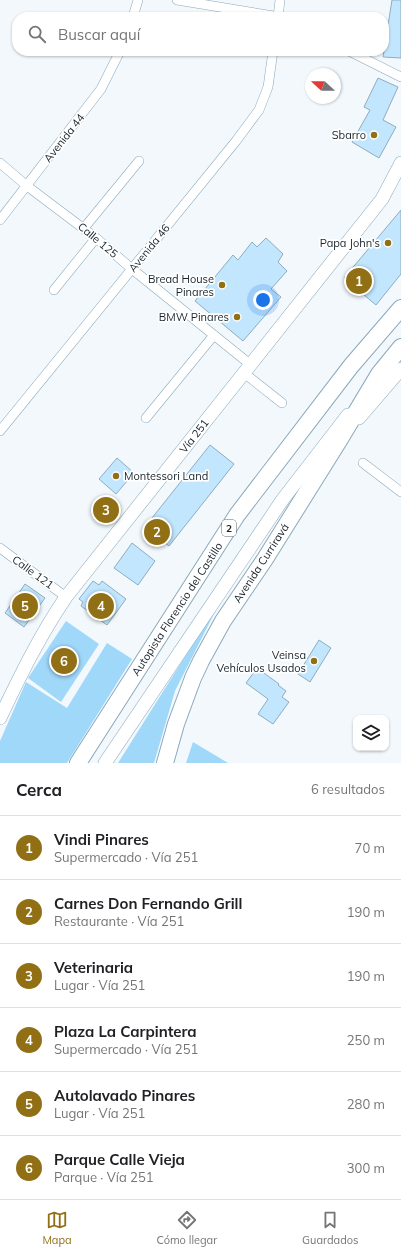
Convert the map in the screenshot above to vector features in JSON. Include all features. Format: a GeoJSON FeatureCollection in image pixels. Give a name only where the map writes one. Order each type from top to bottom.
{"type":"FeatureCollection","features":[{"type":"Feature","properties":{"kind":"highway","name":"Autopista Florencio del Castillo"},"geometry":{"type":"LineString","coordinates":[[78,763],[237,515],[351,366],[401,308]]}},
{"type":"Feature","properties":{"kind":"highway"},"geometry":{"type":"LineString","coordinates":[[379,374],[401,347]]}},
{"type":"Feature","properties":{"kind":"highway","name":"Avenida Curriravá"},"geometry":{"type":"LineString","coordinates":[[165,763],[176,724],[201,661],[222,621],[265,559],[379,374]]}},
{"type":"Feature","properties":{"kind":"main road","name":"Vía 251"},"geometry":{"type":"LineString","coordinates":[[0,718],[43,632],[66,596],[382,199],[401,163]]}},
{"type":"Feature","properties":{"kind":"main road"},"geometry":{"type":"LineString","coordinates":[[340,439],[401,369]]}},
{"type":"Feature","properties":{"kind":"main road"},"geometry":{"type":"LineString","coordinates":[[105,763],[283,498],[379,374]]}},
{"type":"Feature","properties":{"kind":"street"},"geometry":{"type":"LineString","coordinates":[[134,12],[138,0]]}},
{"type":"Feature","properties":{"kind":"street"},"geometry":{"type":"LineString","coordinates":[[178,0],[249,12]]}},
{"type":"Feature","properties":{"kind":"street"},"geometry":{"type":"LineString","coordinates":[[279,12],[280,0]]}},
{"type":"Feature","properties":{"kind":"street","name":"Avenida 44"},"geometry":{"type":"LineString","coordinates":[[0,220],[101,89],[118,56]]}},
{"type":"Feature","properties":{"kind":"street","name":"Avenida 46"},"geometry":{"type":"LineString","coordinates":[[0,431],[236,141],[259,110],[268,87],[272,56]]}},
{"type":"Feature","properties":{"kind":"street"},"geometry":{"type":"LineString","coordinates":[[359,56],[401,77]]}},
{"type":"Feature","properties":{"kind":"street"},"geometry":{"type":"LineString","coordinates":[[84,228],[139,161]]}},
{"type":"Feature","properties":{"kind":"street","name":"Calle 125"},"geometry":{"type":"LineString","coordinates":[[0,163],[27,186],[84,228],[214,335],[282,403]]}},
{"type":"Feature","properties":{"kind":"street"},"geometry":{"type":"LineString","coordinates":[[54,290],[96,238]]}},
{"type":"Feature","properties":{"kind":"street"},"geometry":{"type":"LineString","coordinates":[[146,418],[214,335]]}},
{"type":"Feature","properties":{"kind":"street"},"geometry":{"type":"LineString","coordinates":[[363,463],[401,492]]}},
{"type":"Feature","properties":{"kind":"street","name":"Calle 121"},"geometry":{"type":"LineString","coordinates":[[0,548],[66,596]]}},
{"type":"Feature","properties":{"kind":"shaded area"},"geometry":{"type":"Polygon","coordinates":[[[222,598],[175,691],[154,763],[118,763],[222,598]]]}},
{"type":"Feature","properties":{"kind":"shaded area"},"geometry":{"type":"Polygon","coordinates":[[[66,621],[99,644],[61,702],[28,678],[66,621]]]}},
{"type":"Feature","properties":{"kind":"shaded area"},"geometry":{"type":"Polygon","coordinates":[[[107,643],[132,659],[67,763],[0,763],[0,741],[26,682],[67,708],[107,643]]]}},
{"type":"Feature","properties":{"kind":"shaded area"},"geometry":{"type":"Polygon","coordinates":[[[193,742],[228,763],[186,763],[193,742]]]}},
{"type":"Feature","properties":{"kind":"building"},"geometry":{"type":"Polygon","coordinates":[[[392,0],[401,0],[401,58],[383,57],[389,56],[389,19],[392,0]]]}},
{"type":"Feature","properties":{"kind":"building"},"geometry":{"type":"Polygon","coordinates":[[[378,78],[398,87],[383,120],[396,127],[379,158],[352,142],[370,110],[364,107],[378,78]]]}},
{"type":"Feature","properties":{"kind":"building"},"geometry":{"type":"Polygon","coordinates":[[[401,210],[401,274],[376,305],[344,278],[401,210]]]}},
{"type":"Feature","properties":{"kind":"building"},"geometry":{"type":"Polygon","coordinates":[[[266,238],[283,254],[278,262],[287,271],[271,289],[281,297],[243,341],[195,301],[233,255],[238,260],[252,242],[257,247],[266,238]]]}},
{"type":"Feature","properties":{"kind":"building"},"geometry":{"type":"Polygon","coordinates":[[[210,445],[234,464],[169,546],[144,528],[210,445]]]}},
{"type":"Feature","properties":{"kind":"building","name":"Montessori Land"},"geometry":{"type":"Polygon","coordinates":[[[117,458],[134,473],[116,494],[99,479],[117,458]]]}},
{"type":"Feature","properties":{"kind":"building"},"geometry":{"type":"Polygon","coordinates":[[[106,498],[118,508],[106,522],[94,512],[106,498]]]}},
{"type":"Feature","properties":{"kind":"building"},"geometry":{"type":"Polygon","coordinates":[[[132,543],[155,561],[138,585],[114,568],[132,543]]]}},
{"type":"Feature","properties":{"kind":"building"},"geometry":{"type":"Polygon","coordinates":[[[93,581],[99,585],[102,581],[126,599],[107,625],[81,606],[83,602],[79,599],[93,581]]]}},
{"type":"Feature","properties":{"kind":"building"},"geometry":{"type":"Polygon","coordinates":[[[25,584],[45,598],[24,627],[5,613],[25,584]]]}},
{"type":"Feature","properties":{"kind":"building","name":"Veinsa Vehículos Usados"},"geometry":{"type":"Polygon","coordinates":[[[319,640],[331,648],[310,682],[298,674],[319,640]]]}},
{"type":"Feature","properties":{"kind":"building"},"geometry":{"type":"Polygon","coordinates":[[[257,668],[286,691],[282,697],[289,702],[273,724],[258,714],[268,699],[246,683],[257,668]]]}},
{"type":"Feature","properties":{"kind":"place","name":"Sbarro"},"geometry":{"type":"Point","coordinates":[374,135]}},
{"type":"Feature","properties":{"kind":"place","name":"Papa John's"},"geometry":{"type":"Point","coordinates":[388,243]}},
{"type":"Feature","properties":{"kind":"place","name":"Vindi Pinares"},"geometry":{"type":"Point","coordinates":[359,281]}},
{"type":"Feature","properties":{"kind":"place","name":"Bread House Pinares"},"geometry":{"type":"Point","coordinates":[222,285]}},
{"type":"Feature","properties":{"kind":"place","name":"BMW Pinares"},"geometry":{"type":"Point","coordinates":[237,317]}},
{"type":"Feature","properties":{"kind":"place","name":"Montessori Land"},"geometry":{"type":"Point","coordinates":[116,476]}},
{"type":"Feature","properties":{"kind":"place","name":"Veterinaria"},"geometry":{"type":"Point","coordinates":[106,510]}},
{"type":"Feature","properties":{"kind":"place","name":"Carnes Don Fernando Grill"},"geometry":{"type":"Point","coordinates":[157,532]}},
{"type":"Feature","properties":{"kind":"place","name":"Autolavado Pinares"},"geometry":{"type":"Point","coordinates":[25,606]}},
{"type":"Feature","properties":{"kind":"place","name":"Plaza La Carpintera"},"geometry":{"type":"Point","coordinates":[101,606]}},
{"type":"Feature","properties":{"kind":"place","name":"Parque Calle Vieja"},"geometry":{"type":"Point","coordinates":[64,661]}},
{"type":"Feature","properties":{"kind":"place","name":"Veinsa Vehículos Usados"},"geometry":{"type":"Point","coordinates":[314,661]}}]}
